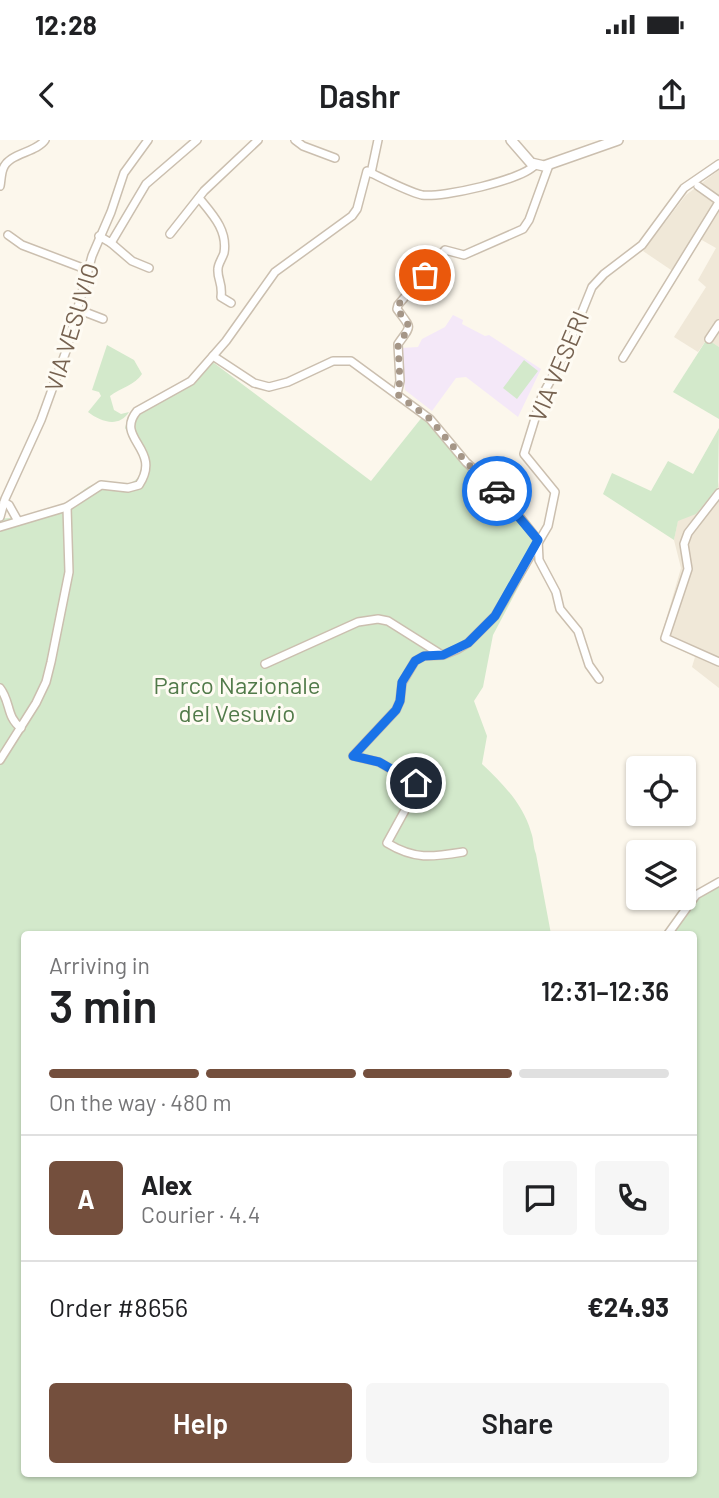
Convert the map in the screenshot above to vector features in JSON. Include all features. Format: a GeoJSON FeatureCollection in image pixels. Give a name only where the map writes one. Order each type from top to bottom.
{"type":"FeatureCollection","features":[{"type":"Feature","properties":{"kind":"street"},"geometry":{"type":"LineString","coordinates":[[0,186],[6,163],[36,149],[45,140]]}},
{"type":"Feature","properties":{"kind":"street","name":"VIA VESUVIO"},"geometry":{"type":"LineString","coordinates":[[0,517],[4,502],[41,420],[66,351],[99,236],[111,212],[124,173],[148,140]]}},
{"type":"Feature","properties":{"kind":"street"},"geometry":{"type":"LineString","coordinates":[[111,243],[146,184],[197,140]]}},
{"type":"Feature","properties":{"kind":"street"},"geometry":{"type":"LineString","coordinates":[[170,234],[199,198],[258,140]]}},
{"type":"Feature","properties":{"kind":"street"},"geometry":{"type":"LineString","coordinates":[[295,140],[303,146],[335,158]]}},
{"type":"Feature","properties":{"kind":"street"},"geometry":{"type":"LineString","coordinates":[[0,527],[67,507],[101,485],[128,488],[139,485],[147,466],[131,432],[131,418],[137,411],[191,381],[226,341],[275,272],[352,216],[358,209],[378,140]]}},
{"type":"Feature","properties":{"kind":"street"},"geometry":{"type":"LineString","coordinates":[[511,140],[535,165],[549,165],[618,140]]}},
{"type":"Feature","properties":{"kind":"street","name":"VIA VESERI"},"geometry":{"type":"LineString","coordinates":[[463,852],[427,858],[400,851],[387,843],[415,792],[416,783],[379,762],[353,756],[396,710],[402,682],[415,661],[424,656],[443,655],[468,643],[495,616],[548,526],[555,492],[524,454],[542,396],[575,333],[588,293],[604,274],[642,245],[684,188],[719,164]]}},
{"type":"Feature","properties":{"kind":"street"},"geometry":{"type":"LineString","coordinates":[[369,172],[422,195],[449,194],[489,185],[530,170],[535,165]]}},
{"type":"Feature","properties":{"kind":"street"},"geometry":{"type":"LineString","coordinates":[[397,394],[400,381],[398,344],[409,331],[409,326],[397,309],[398,305],[444,250],[464,255],[523,229],[533,210],[549,165]]}},
{"type":"Feature","properties":{"kind":"street"},"geometry":{"type":"LineString","coordinates":[[623,358],[719,201],[698,186]]}},
{"type":"Feature","properties":{"kind":"street"},"geometry":{"type":"LineString","coordinates":[[199,198],[222,230],[224,249],[218,269],[223,289],[220,295],[231,303]]}},
{"type":"Feature","properties":{"kind":"street"},"geometry":{"type":"LineString","coordinates":[[8,235],[22,245],[88,270]]}},
{"type":"Feature","properties":{"kind":"street"},"geometry":{"type":"LineString","coordinates":[[99,236],[132,261],[149,268]]}},
{"type":"Feature","properties":{"kind":"street"},"geometry":{"type":"LineString","coordinates":[[77,309],[103,319]]}},
{"type":"Feature","properties":{"kind":"street"},"geometry":{"type":"LineString","coordinates":[[709,339],[719,324]]}},
{"type":"Feature","properties":{"kind":"street"},"geometry":{"type":"LineString","coordinates":[[213,356],[254,383],[269,387],[288,382],[333,361],[347,360],[359,365],[430,419],[466,462],[504,497],[538,540],[540,560],[556,592],[560,609],[578,631],[589,665],[599,679]]}},
{"type":"Feature","properties":{"kind":"street"},"geometry":{"type":"LineString","coordinates":[[719,493],[688,533],[684,544],[688,569],[665,638],[719,662]]}},
{"type":"Feature","properties":{"kind":"street"},"geometry":{"type":"LineString","coordinates":[[4,502],[9,505],[18,521]]}},
{"type":"Feature","properties":{"kind":"street"},"geometry":{"type":"LineString","coordinates":[[0,760],[46,682],[69,572],[67,507]]}},
{"type":"Feature","properties":{"kind":"street"},"geometry":{"type":"LineString","coordinates":[[265,664],[358,622],[377,620],[388,621],[443,655]]}},
{"type":"Feature","properties":{"kind":"street"},"geometry":{"type":"LineString","coordinates":[[0,688],[7,699],[11,720],[20,728]]}},
{"type":"Feature","properties":{"kind":"street"},"geometry":{"type":"LineString","coordinates":[[670,931],[696,895],[719,882]]}},
{"type":"Feature","properties":{"kind":"shaded area"},"geometry":{"type":"Polygon","coordinates":[[[719,170],[719,347],[707,339],[698,352],[674,337],[706,287],[698,280],[716,248],[700,239],[677,274],[643,251],[686,195],[719,170]]]}},
{"type":"Feature","properties":{"kind":"shaded area"},"geometry":{"type":"Polygon","coordinates":[[[453,315],[463,320],[462,324],[485,336],[489,335],[541,369],[518,417],[466,377],[456,378],[432,411],[405,390],[401,348],[418,347],[422,339],[445,327],[453,315]]]}},
{"type":"Feature","properties":{"kind":"shaded area"},"geometry":{"type":"Polygon","coordinates":[[[719,481],[719,688],[692,667],[695,657],[660,640],[681,568],[674,540],[678,520],[718,487],[719,481]]]}},
{"type":"Feature","properties":{"kind":"green space"},"geometry":{"type":"Polygon","coordinates":[[[707,339],[719,347],[719,419],[673,392],[707,339]]]}},
{"type":"Feature","properties":{"kind":"green space"},"geometry":{"type":"Polygon","coordinates":[[[107,345],[134,360],[142,374],[110,396],[114,410],[121,414],[129,412],[115,422],[104,421],[88,412],[101,396],[99,392],[92,390],[107,345]]]}},
{"type":"Feature","properties":{"kind":"green space","name":"Parco Nazionale del Vesuvio"},"geometry":{"type":"Polygon","coordinates":[[[206,357],[371,481],[427,411],[472,464],[509,492],[531,526],[538,550],[493,635],[483,687],[474,701],[487,736],[482,764],[518,803],[531,832],[550,931],[21,931],[21,1477],[697,1477],[697,931],[667,931],[681,910],[696,910],[696,894],[719,877],[719,1498],[0,1498],[0,519],[50,511],[69,502],[88,487],[100,483],[133,482],[144,468],[140,453],[125,428],[130,417],[143,403],[179,386],[206,357]]]}},
{"type":"Feature","properties":{"kind":"green space"},"geometry":{"type":"Polygon","coordinates":[[[524,360],[538,371],[517,399],[503,388],[524,360]]]}},
{"type":"Feature","properties":{"kind":"green space"},"geometry":{"type":"Polygon","coordinates":[[[719,428],[718,487],[696,514],[678,521],[674,540],[603,494],[612,473],[651,491],[668,461],[693,474],[719,428]]]}},
{"type":"Feature","properties":{"kind":"way so far"},"geometry":{"type":"LineString","coordinates":[[425,275],[397,309],[409,326],[409,331],[398,344],[400,387],[397,394],[430,419],[466,462],[497,491]]}},
{"type":"Feature","properties":{"kind":"route"},"geometry":{"type":"LineString","coordinates":[[416,783],[379,762],[353,756],[396,710],[402,682],[415,661],[424,656],[443,655],[458,649],[468,643],[495,616],[538,540],[497,491]]}}]}
